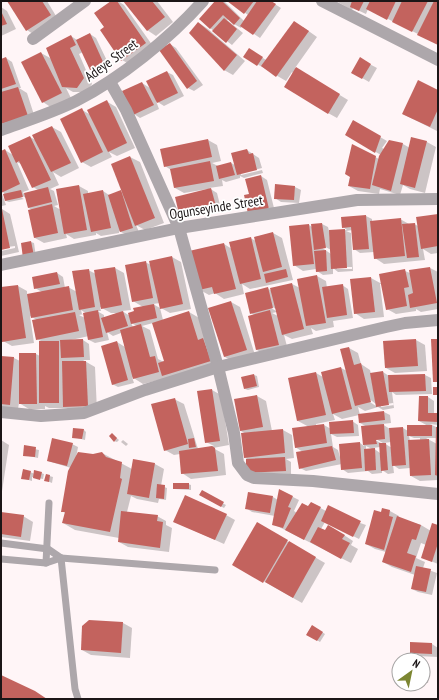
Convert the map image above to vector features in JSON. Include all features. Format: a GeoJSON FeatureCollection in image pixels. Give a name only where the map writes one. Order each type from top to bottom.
{"type":"FeatureCollection","features":[{"type":"Feature","properties":{"kind":"street"},"geometry":{"type":"LineString","coordinates":[[33,39],[71,5],[85,1]]}},
{"type":"Feature","properties":{"kind":"street","name":"Adeye Street"},"geometry":{"type":"LineString","coordinates":[[1,130],[74,102],[110,82],[189,17],[203,1]]}},
{"type":"Feature","properties":{"kind":"street"},"geometry":{"type":"LineString","coordinates":[[322,1],[438,60]]}},
{"type":"Feature","properties":{"kind":"street"},"geometry":{"type":"LineString","coordinates":[[110,82],[126,110],[179,228],[218,367],[234,433],[238,463],[246,475],[254,478],[313,481],[438,494]]}},
{"type":"Feature","properties":{"kind":"street","name":"Ogunseyinde Street"},"geometry":{"type":"LineString","coordinates":[[1,265],[179,228],[357,200],[438,199]]}},
{"type":"Feature","properties":{"kind":"street"},"geometry":{"type":"LineString","coordinates":[[1,412],[41,416],[84,412],[145,390],[218,367],[386,326],[438,320]]}},
{"type":"Feature","properties":{"kind":"lane"},"geometry":{"type":"LineString","coordinates":[[46,563],[48,549],[49,503]]}},
{"type":"Feature","properties":{"kind":"lane"},"geometry":{"type":"LineString","coordinates":[[1,543],[48,549],[61,558],[75,689],[78,699]]}},
{"type":"Feature","properties":{"kind":"lane"},"geometry":{"type":"LineString","coordinates":[[1,559],[46,563],[61,558],[215,570]]}},
{"type":"Feature","properties":{"kind":"building"},"geometry":{"type":"Polygon","coordinates":[[[7,1],[42,1],[51,15],[26,31],[7,1]]]}},
{"type":"Feature","properties":{"kind":"building"},"geometry":{"type":"Polygon","coordinates":[[[111,1],[117,1],[146,43],[121,61],[100,30],[104,27],[94,13],[111,1]]]}},
{"type":"Feature","properties":{"kind":"building"},"geometry":{"type":"Polygon","coordinates":[[[123,1],[152,1],[165,17],[147,31],[123,1]]]}},
{"type":"Feature","properties":{"kind":"building"},"geometry":{"type":"Polygon","coordinates":[[[215,1],[222,1],[240,18],[234,25],[223,15],[210,29],[199,19],[215,1]]]}},
{"type":"Feature","properties":{"kind":"building"},"geometry":{"type":"Polygon","coordinates":[[[227,1],[254,1],[244,14],[227,1]]]}},
{"type":"Feature","properties":{"kind":"building"},"geometry":{"type":"Polygon","coordinates":[[[257,1],[271,1],[276,4],[253,35],[240,26],[257,1]]]}},
{"type":"Feature","properties":{"kind":"building"},"geometry":{"type":"Polygon","coordinates":[[[352,1],[364,1],[359,11],[350,7],[352,1]]]}},
{"type":"Feature","properties":{"kind":"building"},"geometry":{"type":"Polygon","coordinates":[[[370,1],[396,1],[387,20],[366,9],[370,1]]]}},
{"type":"Feature","properties":{"kind":"building"},"geometry":{"type":"Polygon","coordinates":[[[402,1],[428,1],[412,32],[392,22],[402,1]]]}},
{"type":"Feature","properties":{"kind":"building"},"geometry":{"type":"Polygon","coordinates":[[[434,1],[438,1],[438,45],[417,35],[434,1]]]}},
{"type":"Feature","properties":{"kind":"building"},"geometry":{"type":"Polygon","coordinates":[[[1,11],[7,24],[1,26],[1,11]]]}},
{"type":"Feature","properties":{"kind":"building"},"geometry":{"type":"Polygon","coordinates":[[[224,18],[237,29],[226,43],[212,31],[224,18]]]}},
{"type":"Feature","properties":{"kind":"building"},"geometry":{"type":"Polygon","coordinates":[[[294,21],[309,31],[276,77],[261,66],[294,21]]]}},
{"type":"Feature","properties":{"kind":"building"},"geometry":{"type":"Polygon","coordinates":[[[198,22],[237,55],[224,71],[189,33],[198,22]]]}},
{"type":"Feature","properties":{"kind":"building"},"geometry":{"type":"Polygon","coordinates":[[[90,33],[104,64],[90,70],[76,40],[90,33]]]}},
{"type":"Feature","properties":{"kind":"building"},"geometry":{"type":"Polygon","coordinates":[[[71,35],[76,45],[70,48],[84,78],[77,88],[62,87],[46,48],[71,35]]]}},
{"type":"Feature","properties":{"kind":"building"},"geometry":{"type":"Polygon","coordinates":[[[170,43],[197,81],[187,89],[159,50],[170,43]]]}},
{"type":"Feature","properties":{"kind":"building"},"geometry":{"type":"Polygon","coordinates":[[[249,48],[263,57],[257,66],[243,57],[249,48]]]}},
{"type":"Feature","properties":{"kind":"building"},"geometry":{"type":"Polygon","coordinates":[[[41,52],[62,93],[42,103],[21,62],[41,52]]]}},
{"type":"Feature","properties":{"kind":"building"},"geometry":{"type":"Polygon","coordinates":[[[6,57],[16,84],[1,89],[1,59],[6,57]]]}},
{"type":"Feature","properties":{"kind":"building"},"geometry":{"type":"Polygon","coordinates":[[[360,57],[371,64],[362,79],[351,73],[360,57]]]}},
{"type":"Feature","properties":{"kind":"building"},"geometry":{"type":"Polygon","coordinates":[[[296,67],[340,94],[328,114],[284,87],[296,67]]]}},
{"type":"Feature","properties":{"kind":"building"},"geometry":{"type":"Polygon","coordinates":[[[167,71],[178,93],[157,103],[146,81],[167,71]]]}},
{"type":"Feature","properties":{"kind":"building"},"geometry":{"type":"Polygon","coordinates":[[[418,80],[438,90],[438,109],[430,127],[402,114],[418,80]]]}},
{"type":"Feature","properties":{"kind":"building"},"geometry":{"type":"Polygon","coordinates":[[[142,82],[154,105],[133,115],[122,91],[142,82]]]}},
{"type":"Feature","properties":{"kind":"building"},"geometry":{"type":"Polygon","coordinates":[[[18,87],[28,116],[1,124],[1,92],[18,87]]]}},
{"type":"Feature","properties":{"kind":"building"},"geometry":{"type":"Polygon","coordinates":[[[107,100],[127,143],[108,152],[87,110],[107,100]]]}},
{"type":"Feature","properties":{"kind":"building"},"geometry":{"type":"Polygon","coordinates":[[[82,108],[103,152],[81,163],[60,119],[82,108]]]}},
{"type":"Feature","properties":{"kind":"building"},"geometry":{"type":"Polygon","coordinates":[[[353,120],[381,136],[375,153],[345,135],[353,120]]]}},
{"type":"Feature","properties":{"kind":"building"},"geometry":{"type":"Polygon","coordinates":[[[52,126],[71,163],[51,172],[32,135],[52,126]]]}},
{"type":"Feature","properties":{"kind":"building"},"geometry":{"type":"Polygon","coordinates":[[[30,136],[51,180],[32,188],[19,161],[16,163],[8,146],[30,136]]]}},
{"type":"Feature","properties":{"kind":"building"},"geometry":{"type":"Polygon","coordinates":[[[411,137],[427,141],[415,188],[400,184],[411,137]]]}},
{"type":"Feature","properties":{"kind":"building"},"geometry":{"type":"Polygon","coordinates":[[[208,139],[212,157],[164,167],[160,149],[208,139]]]}},
{"type":"Feature","properties":{"kind":"building"},"geometry":{"type":"Polygon","coordinates":[[[389,140],[403,143],[391,191],[372,185],[379,156],[389,140]]]}},
{"type":"Feature","properties":{"kind":"building"},"geometry":{"type":"Polygon","coordinates":[[[352,144],[376,156],[370,189],[348,186],[350,177],[345,174],[352,144]]]}},
{"type":"Feature","properties":{"kind":"building"},"geometry":{"type":"Polygon","coordinates":[[[5,149],[20,184],[1,193],[1,151],[5,149]]]}},
{"type":"Feature","properties":{"kind":"building"},"geometry":{"type":"Polygon","coordinates":[[[247,149],[249,154],[253,153],[257,170],[237,175],[231,153],[247,149]]]}},
{"type":"Feature","properties":{"kind":"building"},"geometry":{"type":"Polygon","coordinates":[[[130,156],[155,218],[135,226],[111,164],[130,156]]]}},
{"type":"Feature","properties":{"kind":"building"},"geometry":{"type":"Polygon","coordinates":[[[210,161],[214,181],[174,188],[170,169],[210,161]]]}},
{"type":"Feature","properties":{"kind":"building"},"geometry":{"type":"Polygon","coordinates":[[[231,162],[235,175],[219,179],[216,166],[231,162]]]}},
{"type":"Feature","properties":{"kind":"building"},"geometry":{"type":"Polygon","coordinates":[[[261,175],[269,209],[248,214],[244,195],[249,194],[245,179],[261,175]]]}},
{"type":"Feature","properties":{"kind":"building"},"geometry":{"type":"Polygon","coordinates":[[[275,184],[295,186],[294,200],[274,199],[275,184]]]}},
{"type":"Feature","properties":{"kind":"building"},"geometry":{"type":"Polygon","coordinates":[[[79,185],[87,230],[64,234],[56,189],[79,185]]]}},
{"type":"Feature","properties":{"kind":"building"},"geometry":{"type":"Polygon","coordinates":[[[48,187],[52,202],[28,208],[24,193],[48,187]]]}},
{"type":"Feature","properties":{"kind":"building"},"geometry":{"type":"Polygon","coordinates":[[[211,188],[216,206],[179,214],[175,197],[211,188]]]}},
{"type":"Feature","properties":{"kind":"building"},"geometry":{"type":"Polygon","coordinates":[[[21,190],[23,197],[5,201],[3,194],[21,190]]]}},
{"type":"Feature","properties":{"kind":"building"},"geometry":{"type":"Polygon","coordinates":[[[103,190],[111,228],[91,232],[83,194],[103,190]]]}},
{"type":"Feature","properties":{"kind":"building"},"geometry":{"type":"Polygon","coordinates":[[[121,190],[133,228],[120,232],[108,195],[121,190]]]}},
{"type":"Feature","properties":{"kind":"building"},"geometry":{"type":"Polygon","coordinates":[[[52,204],[58,233],[34,238],[28,210],[52,204]]]}},
{"type":"Feature","properties":{"kind":"building"},"geometry":{"type":"Polygon","coordinates":[[[2,209],[10,248],[1,250],[1,210],[2,209]]]}},
{"type":"Feature","properties":{"kind":"building"},"geometry":{"type":"Polygon","coordinates":[[[438,214],[438,246],[421,249],[416,217],[438,214]]]}},
{"type":"Feature","properties":{"kind":"building"},"geometry":{"type":"Polygon","coordinates":[[[366,215],[369,249],[353,250],[351,227],[342,228],[341,217],[366,215]]]}},
{"type":"Feature","properties":{"kind":"building"},"geometry":{"type":"Polygon","coordinates":[[[401,218],[405,256],[374,259],[370,221],[401,218]]]}},
{"type":"Feature","properties":{"kind":"building"},"geometry":{"type":"Polygon","coordinates":[[[322,223],[326,248],[314,250],[311,224],[322,223]]]}},
{"type":"Feature","properties":{"kind":"building"},"geometry":{"type":"Polygon","coordinates":[[[415,223],[419,257],[407,258],[402,224],[415,223]]]}},
{"type":"Feature","properties":{"kind":"building"},"geometry":{"type":"Polygon","coordinates":[[[309,224],[314,264],[293,266],[289,226],[309,224]]]}},
{"type":"Feature","properties":{"kind":"building"},"geometry":{"type":"Polygon","coordinates":[[[345,229],[347,268],[331,269],[329,230],[345,229]]]}},
{"type":"Feature","properties":{"kind":"building"},"geometry":{"type":"Polygon","coordinates":[[[273,232],[282,267],[263,272],[254,237],[273,232]]]}},
{"type":"Feature","properties":{"kind":"building"},"geometry":{"type":"Polygon","coordinates":[[[251,237],[261,279],[240,284],[229,242],[251,237]]]}},
{"type":"Feature","properties":{"kind":"building"},"geometry":{"type":"Polygon","coordinates":[[[31,241],[34,256],[23,258],[21,243],[31,241]]]}},
{"type":"Feature","properties":{"kind":"building"},"geometry":{"type":"Polygon","coordinates":[[[224,243],[236,289],[214,294],[212,287],[199,290],[189,251],[224,243]]]}},
{"type":"Feature","properties":{"kind":"building"},"geometry":{"type":"Polygon","coordinates":[[[326,250],[327,271],[316,272],[314,251],[326,250]]]}},
{"type":"Feature","properties":{"kind":"building"},"geometry":{"type":"Polygon","coordinates":[[[172,256],[183,304],[160,309],[149,261],[172,256]]]}},
{"type":"Feature","properties":{"kind":"building"},"geometry":{"type":"Polygon","coordinates":[[[146,261],[153,298],[132,302],[125,265],[146,261]]]}},
{"type":"Feature","properties":{"kind":"building"},"geometry":{"type":"Polygon","coordinates":[[[115,267],[122,305],[101,309],[94,270],[115,267]]]}},
{"type":"Feature","properties":{"kind":"building"},"geometry":{"type":"Polygon","coordinates":[[[430,267],[437,303],[410,308],[408,295],[413,293],[409,270],[430,267]]]}},
{"type":"Feature","properties":{"kind":"building"},"geometry":{"type":"Polygon","coordinates":[[[89,269],[95,307],[79,310],[72,271],[89,269]]]}},
{"type":"Feature","properties":{"kind":"building"},"geometry":{"type":"Polygon","coordinates":[[[286,269],[288,277],[266,283],[264,274],[286,269]]]}},
{"type":"Feature","properties":{"kind":"building"},"geometry":{"type":"Polygon","coordinates":[[[405,269],[409,287],[404,288],[407,306],[386,310],[379,274],[405,269]]]}},
{"type":"Feature","properties":{"kind":"building"},"geometry":{"type":"Polygon","coordinates":[[[57,272],[60,284],[34,289],[32,277],[57,272]]]}},
{"type":"Feature","properties":{"kind":"building"},"geometry":{"type":"Polygon","coordinates":[[[317,275],[326,323],[306,326],[297,279],[317,275]]]}},
{"type":"Feature","properties":{"kind":"building"},"geometry":{"type":"Polygon","coordinates":[[[371,277],[375,312],[354,314],[350,279],[371,277]]]}},
{"type":"Feature","properties":{"kind":"building"},"geometry":{"type":"Polygon","coordinates":[[[292,283],[304,329],[282,335],[270,288],[292,283]]]}},
{"type":"Feature","properties":{"kind":"building"},"geometry":{"type":"Polygon","coordinates":[[[343,284],[347,315],[327,318],[322,287],[343,284]]]}},
{"type":"Feature","properties":{"kind":"building"},"geometry":{"type":"Polygon","coordinates":[[[18,285],[26,338],[2,342],[1,287],[18,285]]]}},
{"type":"Feature","properties":{"kind":"building"},"geometry":{"type":"Polygon","coordinates":[[[69,286],[73,310],[31,318],[27,294],[69,286]]]}},
{"type":"Feature","properties":{"kind":"building"},"geometry":{"type":"Polygon","coordinates":[[[268,287],[273,308],[250,314],[245,293],[268,287]]]}},
{"type":"Feature","properties":{"kind":"building"},"geometry":{"type":"Polygon","coordinates":[[[231,301],[247,350],[224,357],[208,308],[231,301]]]}},
{"type":"Feature","properties":{"kind":"building"},"geometry":{"type":"Polygon","coordinates":[[[154,304],[157,318],[131,324],[128,313],[134,311],[133,308],[154,304]]]}},
{"type":"Feature","properties":{"kind":"building"},"geometry":{"type":"Polygon","coordinates":[[[98,310],[103,337],[88,340],[83,313],[98,310]]]}},
{"type":"Feature","properties":{"kind":"building"},"geometry":{"type":"Polygon","coordinates":[[[270,310],[279,345],[256,350],[248,316],[270,310]]]}},
{"type":"Feature","properties":{"kind":"building"},"geometry":{"type":"Polygon","coordinates":[[[123,311],[128,326],[106,333],[101,318],[123,311]]]}},
{"type":"Feature","properties":{"kind":"building"},"geometry":{"type":"Polygon","coordinates":[[[189,311],[198,340],[203,338],[211,361],[162,376],[158,363],[164,361],[152,323],[189,311]]]}},
{"type":"Feature","properties":{"kind":"building"},"geometry":{"type":"Polygon","coordinates":[[[75,312],[79,331],[36,340],[32,320],[75,312]]]}},
{"type":"Feature","properties":{"kind":"building"},"geometry":{"type":"Polygon","coordinates":[[[141,324],[150,357],[155,356],[159,372],[133,379],[120,330],[141,324]]]}},
{"type":"Feature","properties":{"kind":"building"},"geometry":{"type":"Polygon","coordinates":[[[83,339],[84,357],[61,358],[60,340],[83,339]]]}},
{"type":"Feature","properties":{"kind":"building"},"geometry":{"type":"Polygon","coordinates":[[[416,339],[418,366],[385,368],[383,341],[416,339]]]}},
{"type":"Feature","properties":{"kind":"building"},"geometry":{"type":"Polygon","coordinates":[[[431,339],[438,339],[438,382],[433,382],[431,339]]]}},
{"type":"Feature","properties":{"kind":"building"},"geometry":{"type":"Polygon","coordinates":[[[39,341],[59,341],[59,403],[39,403],[39,341]]]}},
{"type":"Feature","properties":{"kind":"building"},"geometry":{"type":"Polygon","coordinates":[[[117,341],[128,380],[112,385],[101,346],[117,341]]]}},
{"type":"Feature","properties":{"kind":"building"},"geometry":{"type":"Polygon","coordinates":[[[349,347],[354,365],[361,363],[371,402],[355,406],[340,349],[349,347]]]}},
{"type":"Feature","properties":{"kind":"building"},"geometry":{"type":"Polygon","coordinates":[[[19,353],[36,353],[37,404],[19,404],[19,353]]]}},
{"type":"Feature","properties":{"kind":"building"},"geometry":{"type":"Polygon","coordinates":[[[1,356],[14,357],[10,405],[1,404],[1,356]]]}},
{"type":"Feature","properties":{"kind":"building"},"geometry":{"type":"Polygon","coordinates":[[[62,361],[86,361],[88,406],[63,407],[62,361]]]}},
{"type":"Feature","properties":{"kind":"building"},"geometry":{"type":"Polygon","coordinates":[[[341,367],[352,409],[332,414],[321,372],[341,367]]]}},
{"type":"Feature","properties":{"kind":"building"},"geometry":{"type":"Polygon","coordinates":[[[383,371],[389,405],[376,407],[370,373],[383,371]]]}},
{"type":"Feature","properties":{"kind":"building"},"geometry":{"type":"Polygon","coordinates":[[[316,372],[326,415],[297,421],[288,378],[316,372]]]}},
{"type":"Feature","properties":{"kind":"building"},"geometry":{"type":"Polygon","coordinates":[[[254,374],[257,386],[244,389],[241,377],[254,374]]]}},
{"type":"Feature","properties":{"kind":"building"},"geometry":{"type":"Polygon","coordinates":[[[425,374],[426,391],[389,392],[388,375],[425,374]]]}},
{"type":"Feature","properties":{"kind":"building"},"geometry":{"type":"Polygon","coordinates":[[[433,387],[438,387],[438,395],[433,395],[433,387]]]}},
{"type":"Feature","properties":{"kind":"building"},"geometry":{"type":"Polygon","coordinates":[[[212,389],[220,441],[205,443],[197,391],[212,389]]]}},
{"type":"Feature","properties":{"kind":"building"},"geometry":{"type":"Polygon","coordinates":[[[257,395],[263,427],[240,431],[234,399],[257,395]]]}},
{"type":"Feature","properties":{"kind":"building"},"geometry":{"type":"Polygon","coordinates":[[[419,396],[428,396],[428,413],[438,413],[438,422],[418,421],[419,396]]]}},
{"type":"Feature","properties":{"kind":"building"},"geometry":{"type":"Polygon","coordinates":[[[175,398],[188,444],[164,451],[151,404],[175,398]]]}},
{"type":"Feature","properties":{"kind":"building"},"geometry":{"type":"Polygon","coordinates":[[[384,411],[385,420],[359,423],[358,414],[384,411]]]}},
{"type":"Feature","properties":{"kind":"building"},"geometry":{"type":"Polygon","coordinates":[[[353,420],[354,433],[330,434],[329,422],[353,420]]]}},
{"type":"Feature","properties":{"kind":"building"},"geometry":{"type":"Polygon","coordinates":[[[324,424],[327,443],[295,448],[292,428],[324,424]]]}},
{"type":"Feature","properties":{"kind":"building"},"geometry":{"type":"Polygon","coordinates":[[[384,424],[385,439],[376,440],[377,444],[363,445],[361,426],[384,424]]]}},
{"type":"Feature","properties":{"kind":"building"},"geometry":{"type":"Polygon","coordinates":[[[407,425],[432,425],[432,436],[407,436],[407,425]]]}},
{"type":"Feature","properties":{"kind":"building"},"geometry":{"type":"Polygon","coordinates":[[[403,427],[406,465],[392,466],[389,428],[403,427]]]}},
{"type":"Feature","properties":{"kind":"building"},"geometry":{"type":"Polygon","coordinates":[[[436,427],[438,427],[438,476],[435,475],[436,427]]]}},
{"type":"Feature","properties":{"kind":"building"},"geometry":{"type":"Polygon","coordinates":[[[73,428],[84,429],[82,439],[72,438],[73,428]]]}},
{"type":"Feature","properties":{"kind":"building"},"geometry":{"type":"Polygon","coordinates":[[[283,429],[285,453],[244,458],[241,433],[283,429]]]}},
{"type":"Feature","properties":{"kind":"building"},"geometry":{"type":"Polygon","coordinates":[[[112,433],[117,438],[114,442],[109,436],[112,433]]]}},
{"type":"Feature","properties":{"kind":"building"},"geometry":{"type":"Polygon","coordinates":[[[52,438],[73,443],[67,466],[47,461],[52,438]]]}},
{"type":"Feature","properties":{"kind":"building"},"geometry":{"type":"Polygon","coordinates":[[[194,438],[196,447],[189,448],[188,439],[194,438]]]}},
{"type":"Feature","properties":{"kind":"building"},"geometry":{"type":"Polygon","coordinates":[[[429,439],[431,475],[410,476],[408,440],[429,439]]]}},
{"type":"Feature","properties":{"kind":"building"},"geometry":{"type":"Polygon","coordinates":[[[360,442],[362,468],[341,470],[339,444],[360,442]]]}},
{"type":"Feature","properties":{"kind":"building"},"geometry":{"type":"Polygon","coordinates":[[[379,443],[386,443],[388,470],[381,471],[379,443]]]}},
{"type":"Feature","properties":{"kind":"building"},"geometry":{"type":"Polygon","coordinates":[[[24,445],[36,447],[35,457],[23,456],[24,445]]]}},
{"type":"Feature","properties":{"kind":"building"},"geometry":{"type":"Polygon","coordinates":[[[212,446],[215,448],[218,471],[181,474],[179,451],[212,446]]]}},
{"type":"Feature","properties":{"kind":"building"},"geometry":{"type":"Polygon","coordinates":[[[332,446],[336,460],[299,469],[296,452],[332,446]]]}},
{"type":"Feature","properties":{"kind":"building"},"geometry":{"type":"Polygon","coordinates":[[[375,448],[376,470],[365,471],[364,449],[375,448]]]}},
{"type":"Feature","properties":{"kind":"building"},"geometry":{"type":"Polygon","coordinates":[[[78,452],[93,454],[102,452],[106,457],[122,462],[120,478],[122,479],[110,532],[62,523],[65,512],[61,512],[68,471],[78,452]]]}},
{"type":"Feature","properties":{"kind":"building"},"geometry":{"type":"Polygon","coordinates":[[[285,457],[286,471],[246,473],[246,459],[285,457]]]}},
{"type":"Feature","properties":{"kind":"building"},"geometry":{"type":"Polygon","coordinates":[[[133,459],[155,463],[149,498],[127,494],[133,459]]]}},
{"type":"Feature","properties":{"kind":"building"},"geometry":{"type":"Polygon","coordinates":[[[23,469],[31,471],[29,480],[21,479],[23,469]]]}},
{"type":"Feature","properties":{"kind":"building"},"geometry":{"type":"Polygon","coordinates":[[[34,470],[42,472],[40,480],[33,478],[34,470]]]}},
{"type":"Feature","properties":{"kind":"building"},"geometry":{"type":"Polygon","coordinates":[[[46,474],[50,475],[49,482],[44,481],[46,474]]]}},
{"type":"Feature","properties":{"kind":"building"},"geometry":{"type":"Polygon","coordinates":[[[173,483],[189,483],[189,489],[173,489],[173,483]]]}},
{"type":"Feature","properties":{"kind":"building"},"geometry":{"type":"Polygon","coordinates":[[[157,484],[165,485],[164,499],[156,498],[157,484]]]}},
{"type":"Feature","properties":{"kind":"building"},"geometry":{"type":"Polygon","coordinates":[[[279,489],[293,496],[288,507],[291,508],[283,528],[272,525],[279,489]]]}},
{"type":"Feature","properties":{"kind":"building"},"geometry":{"type":"Polygon","coordinates":[[[202,490],[224,502],[221,507],[199,495],[202,490]]]}},
{"type":"Feature","properties":{"kind":"building"},"geometry":{"type":"Polygon","coordinates":[[[248,492],[273,496],[270,513],[245,509],[248,492]]]}},
{"type":"Feature","properties":{"kind":"building"},"geometry":{"type":"Polygon","coordinates":[[[185,495],[227,514],[215,540],[173,522],[185,495]]]}},
{"type":"Feature","properties":{"kind":"building"},"geometry":{"type":"Polygon","coordinates":[[[311,502],[321,507],[304,540],[285,530],[302,503],[308,506],[311,502]]]}},
{"type":"Feature","properties":{"kind":"building"},"geometry":{"type":"Polygon","coordinates":[[[328,505],[361,521],[353,537],[321,521],[328,505]]]}},
{"type":"Feature","properties":{"kind":"building"},"geometry":{"type":"Polygon","coordinates":[[[382,508],[390,510],[389,516],[393,517],[384,550],[365,544],[374,510],[381,512],[382,508]]]}},
{"type":"Feature","properties":{"kind":"building"},"geometry":{"type":"Polygon","coordinates":[[[121,511],[158,515],[157,521],[163,522],[160,548],[118,542],[121,511]]]}},
{"type":"Feature","properties":{"kind":"building"},"geometry":{"type":"Polygon","coordinates":[[[1,512],[24,515],[21,537],[1,534],[1,512]]]}},
{"type":"Feature","properties":{"kind":"building"},"geometry":{"type":"Polygon","coordinates":[[[397,516],[421,525],[416,540],[412,539],[407,553],[416,556],[411,572],[382,562],[397,516]]]}},
{"type":"Feature","properties":{"kind":"building"},"geometry":{"type":"Polygon","coordinates":[[[257,522],[288,540],[263,583],[232,565],[257,522]]]}},
{"type":"Feature","properties":{"kind":"building"},"geometry":{"type":"Polygon","coordinates":[[[432,523],[438,525],[438,543],[432,562],[421,558],[432,523]]]}},
{"type":"Feature","properties":{"kind":"building"},"geometry":{"type":"Polygon","coordinates":[[[328,525],[345,535],[342,539],[350,543],[341,559],[310,542],[318,527],[325,530],[328,525]]]}},
{"type":"Feature","properties":{"kind":"building"},"geometry":{"type":"Polygon","coordinates":[[[289,541],[316,557],[293,598],[265,582],[289,541]]]}},
{"type":"Feature","properties":{"kind":"building"},"geometry":{"type":"Polygon","coordinates":[[[416,566],[431,569],[426,592],[411,589],[416,566]]]}},
{"type":"Feature","properties":{"kind":"building"},"geometry":{"type":"Polygon","coordinates":[[[89,620],[123,622],[121,653],[81,650],[82,626],[89,620]]]}},
{"type":"Feature","properties":{"kind":"building"},"geometry":{"type":"Polygon","coordinates":[[[312,625],[323,632],[317,641],[306,635],[312,625]]]}},
{"type":"Feature","properties":{"kind":"building"},"geometry":{"type":"Polygon","coordinates":[[[410,642],[432,643],[432,654],[431,652],[410,652],[410,642]]]}},
{"type":"Feature","properties":{"kind":"building"},"geometry":{"type":"Polygon","coordinates":[[[1,675],[35,691],[47,699],[1,699],[1,675]]]}}]}
